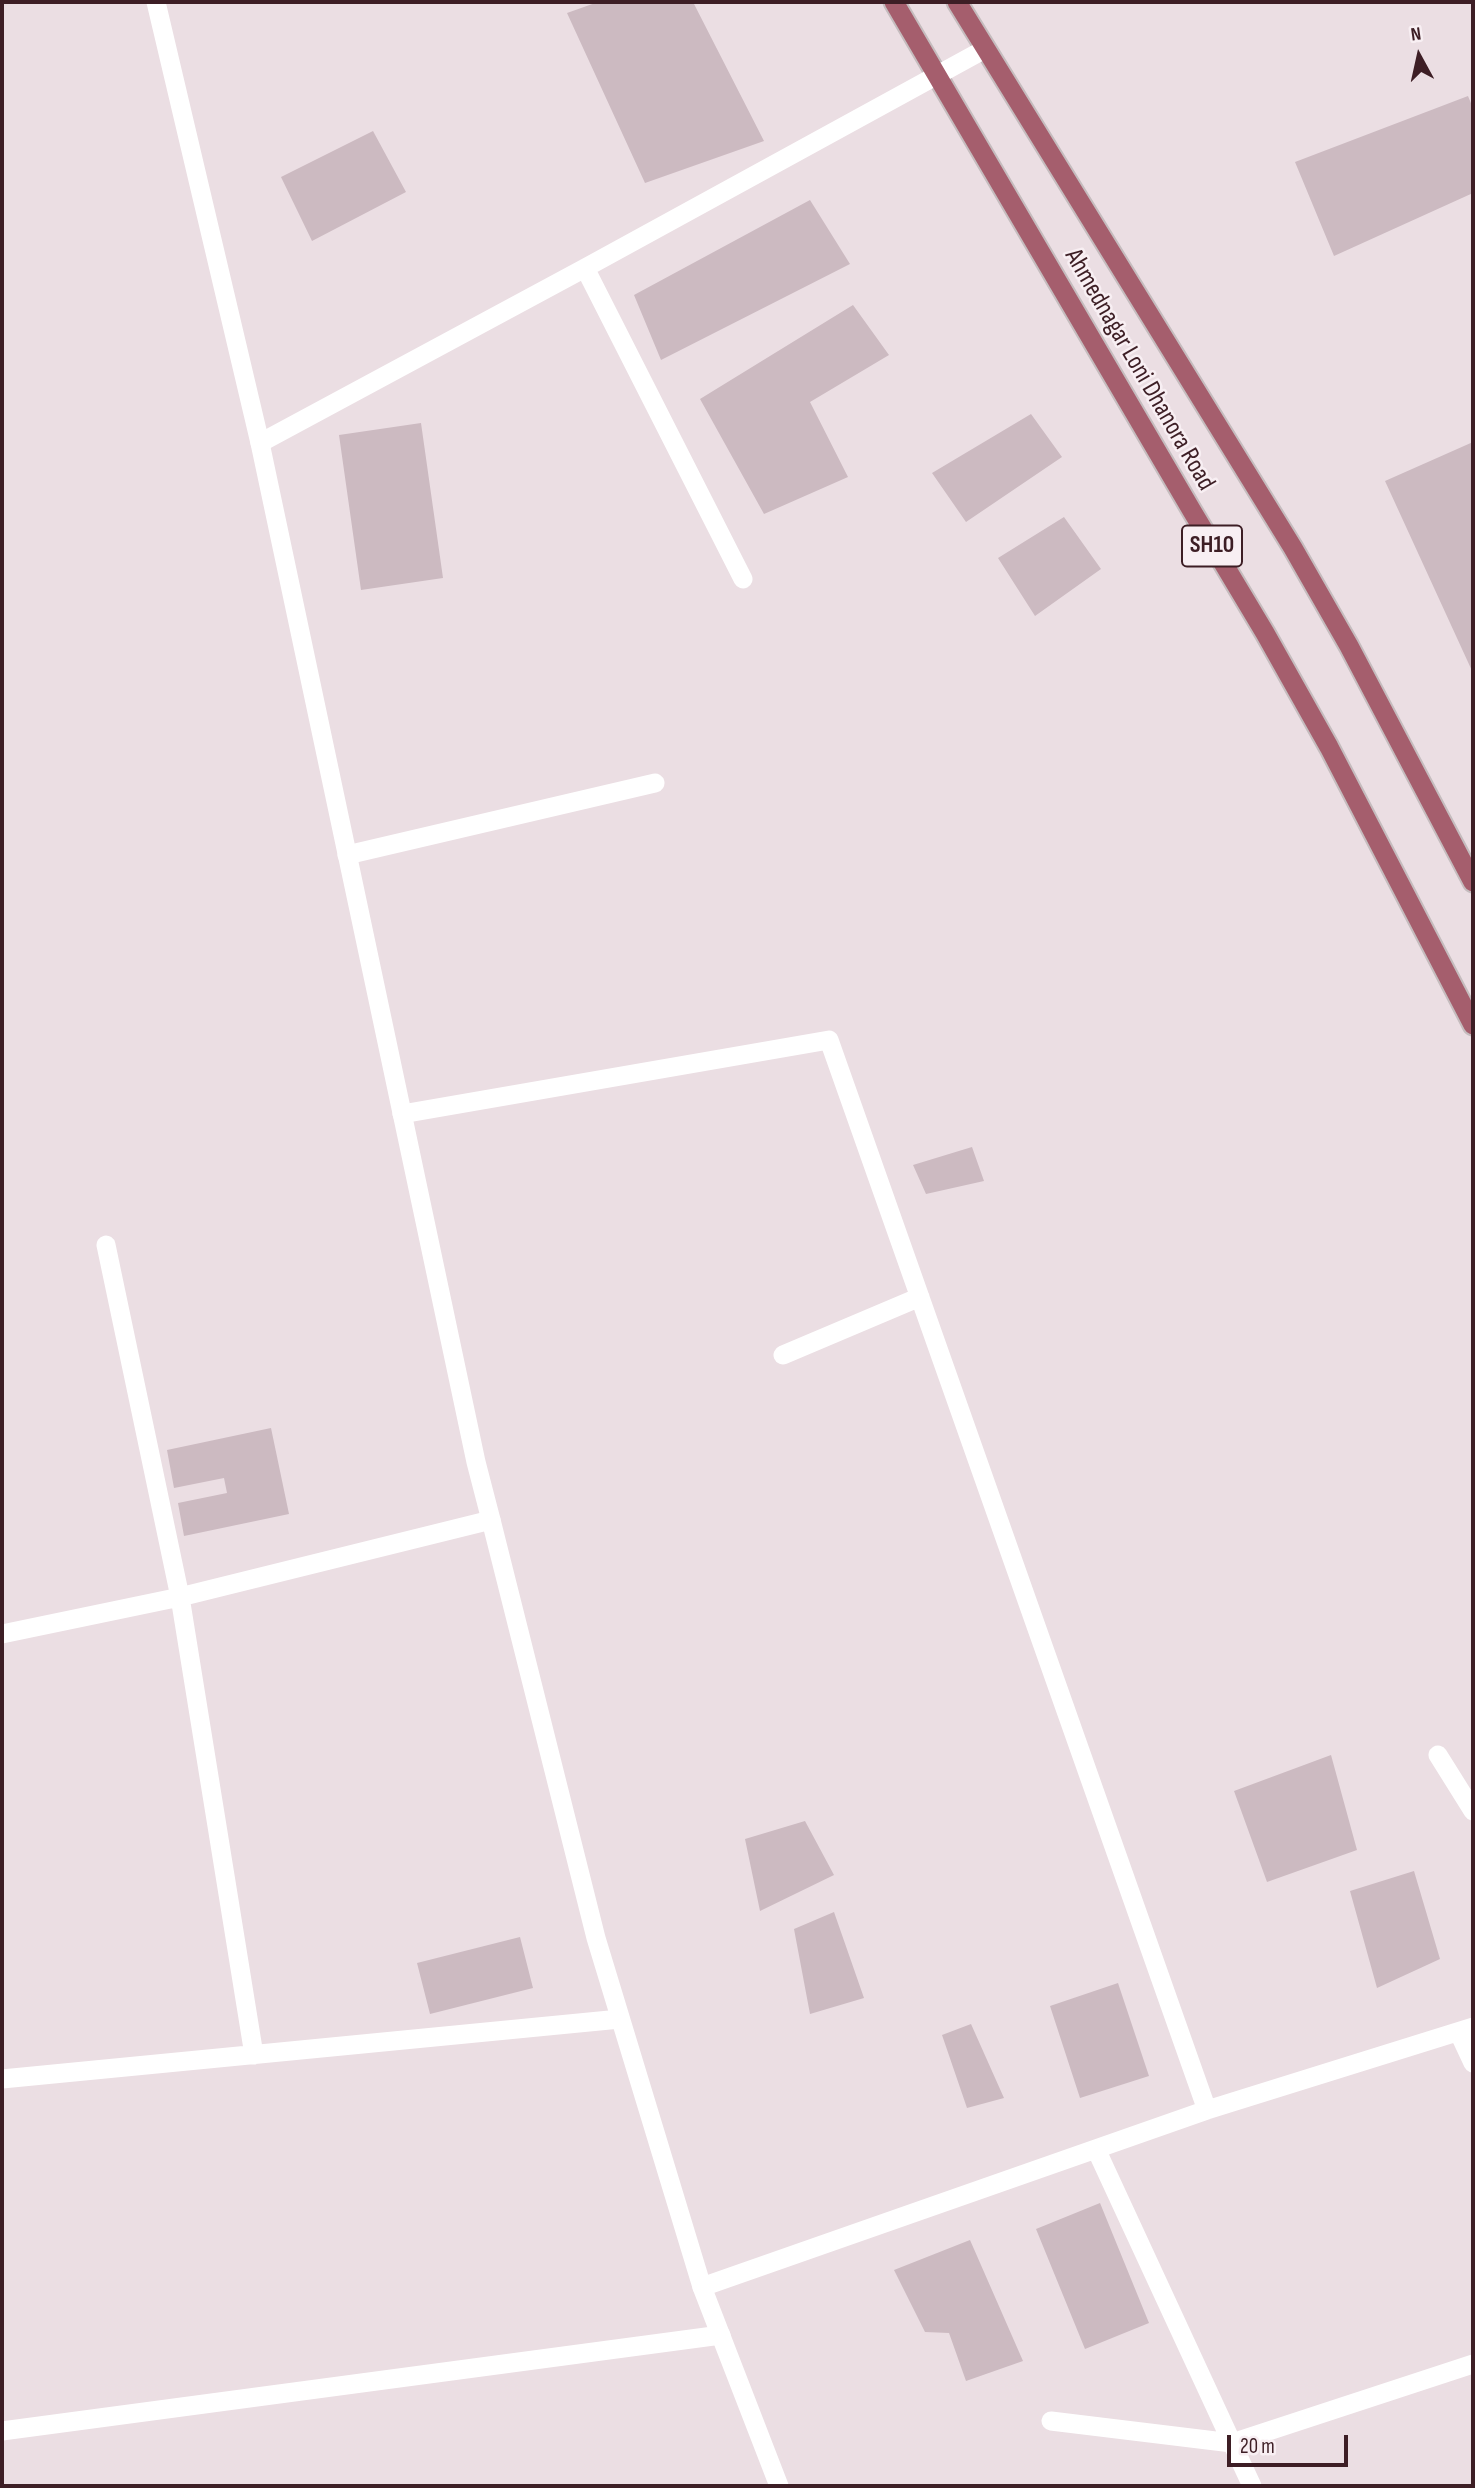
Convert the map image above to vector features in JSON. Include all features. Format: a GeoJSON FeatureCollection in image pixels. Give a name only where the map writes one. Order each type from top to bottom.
{"type":"FeatureCollection","features":[{"type":"Feature","properties":{"kind":"main road","name":"Ahmednagar Loni Dhanora Road"},"geometry":{"type":"LineString","coordinates":[[894,2],[1265,633],[1329,747],[1473,1025]]}},
{"type":"Feature","properties":{"kind":"main road","name":"Ahmednagar Loni Dhanora Road"},"geometry":{"type":"LineString","coordinates":[[957,2],[1293,548],[1349,646],[1473,882]]}},
{"type":"Feature","properties":{"kind":"street"},"geometry":{"type":"LineString","coordinates":[[156,2],[260,443],[476,1462],[596,1938],[702,2287],[779,2486]]}},
{"type":"Feature","properties":{"kind":"street"},"geometry":{"type":"LineString","coordinates":[[260,443],[985,49]]}},
{"type":"Feature","properties":{"kind":"street"},"geometry":{"type":"LineString","coordinates":[[585,268],[743,579]]}},
{"type":"Feature","properties":{"kind":"street"},"geometry":{"type":"LineString","coordinates":[[347,855],[654,783]]}},
{"type":"Feature","properties":{"kind":"street"},"geometry":{"type":"LineString","coordinates":[[402,1114],[829,1040],[1207,2110]]}},
{"type":"Feature","properties":{"kind":"street"},"geometry":{"type":"LineString","coordinates":[[106,1245],[180,1597],[254,2055]]}},
{"type":"Feature","properties":{"kind":"street"},"geometry":{"type":"LineString","coordinates":[[783,1355],[920,1297]]}},
{"type":"Feature","properties":{"kind":"street"},"geometry":{"type":"LineString","coordinates":[[2,1634],[180,1597],[491,1520]]}},
{"type":"Feature","properties":{"kind":"street"},"geometry":{"type":"LineString","coordinates":[[1438,1755],[1473,1811]]}},
{"type":"Feature","properties":{"kind":"street"},"geometry":{"type":"LineString","coordinates":[[2,2080],[620,2019]]}},
{"type":"Feature","properties":{"kind":"street"},"geometry":{"type":"LineString","coordinates":[[702,2287],[1207,2110],[1466,2030],[1473,2063]]}},
{"type":"Feature","properties":{"kind":"street"},"geometry":{"type":"LineString","coordinates":[[1096,2149],[1252,2486]]}},
{"type":"Feature","properties":{"kind":"street"},"geometry":{"type":"LineString","coordinates":[[2,2431],[721,2335]]}},
{"type":"Feature","properties":{"kind":"street"},"geometry":{"type":"LineString","coordinates":[[1051,2421],[1232,2443],[1473,2364]]}},
{"type":"Feature","properties":{"kind":"building"},"geometry":{"type":"Polygon","coordinates":[[[598,2],[693,2],[764,141],[645,183],[567,13],[598,2]]]}},
{"type":"Feature","properties":{"kind":"building"},"geometry":{"type":"Polygon","coordinates":[[[1468,96],[1473,108],[1473,193],[1334,256],[1295,162],[1468,96]]]}},
{"type":"Feature","properties":{"kind":"building"},"geometry":{"type":"Polygon","coordinates":[[[373,131],[406,192],[312,241],[281,177],[373,131]]]}},
{"type":"Feature","properties":{"kind":"building"},"geometry":{"type":"Polygon","coordinates":[[[810,200],[850,264],[661,360],[634,295],[810,200]]]}},
{"type":"Feature","properties":{"kind":"building"},"geometry":{"type":"Polygon","coordinates":[[[853,305],[889,355],[810,402],[848,477],[764,514],[700,399],[853,305]]]}},
{"type":"Feature","properties":{"kind":"building"},"geometry":{"type":"Polygon","coordinates":[[[1031,414],[1062,457],[966,522],[932,473],[1031,414]]]}},
{"type":"Feature","properties":{"kind":"building"},"geometry":{"type":"Polygon","coordinates":[[[421,423],[443,578],[361,590],[339,435],[421,423]]]}},
{"type":"Feature","properties":{"kind":"building"},"geometry":{"type":"Polygon","coordinates":[[[1473,442],[1473,673],[1385,481],[1473,442]]]}},
{"type":"Feature","properties":{"kind":"building"},"geometry":{"type":"Polygon","coordinates":[[[1064,517],[1101,569],[1035,616],[998,558],[1064,517]]]}},
{"type":"Feature","properties":{"kind":"building"},"geometry":{"type":"Polygon","coordinates":[[[972,1147],[984,1181],[926,1194],[913,1165],[972,1147]]]}},
{"type":"Feature","properties":{"kind":"building"},"geometry":{"type":"Polygon","coordinates":[[[271,1428],[289,1514],[184,1536],[178,1503],[227,1493],[224,1478],[174,1488],[167,1450],[271,1428]]]}},
{"type":"Feature","properties":{"kind":"building"},"geometry":{"type":"Polygon","coordinates":[[[1331,1755],[1357,1850],[1267,1882],[1234,1791],[1331,1755]]]}},
{"type":"Feature","properties":{"kind":"building"},"geometry":{"type":"Polygon","coordinates":[[[805,1821],[834,1875],[760,1911],[745,1839],[805,1821]]]}},
{"type":"Feature","properties":{"kind":"building"},"geometry":{"type":"Polygon","coordinates":[[[1414,1871],[1440,1959],[1377,1988],[1350,1891],[1414,1871]]]}},
{"type":"Feature","properties":{"kind":"building"},"geometry":{"type":"Polygon","coordinates":[[[834,1912],[864,1998],[810,2014],[794,1929],[834,1912]]]}},
{"type":"Feature","properties":{"kind":"building"},"geometry":{"type":"Polygon","coordinates":[[[520,1937],[533,1988],[430,2014],[417,1963],[520,1937]]]}},
{"type":"Feature","properties":{"kind":"building"},"geometry":{"type":"Polygon","coordinates":[[[1118,1983],[1149,2076],[1080,2098],[1050,2006],[1118,1983]]]}},
{"type":"Feature","properties":{"kind":"building"},"geometry":{"type":"Polygon","coordinates":[[[971,2024],[1004,2098],[967,2108],[942,2035],[971,2024]]]}},
{"type":"Feature","properties":{"kind":"building"},"geometry":{"type":"Polygon","coordinates":[[[1100,2203],[1149,2323],[1085,2349],[1036,2229],[1100,2203]]]}},
{"type":"Feature","properties":{"kind":"building"},"geometry":{"type":"Polygon","coordinates":[[[970,2240],[1023,2361],[966,2381],[949,2333],[925,2332],[894,2270],[970,2240]]]}}]}
